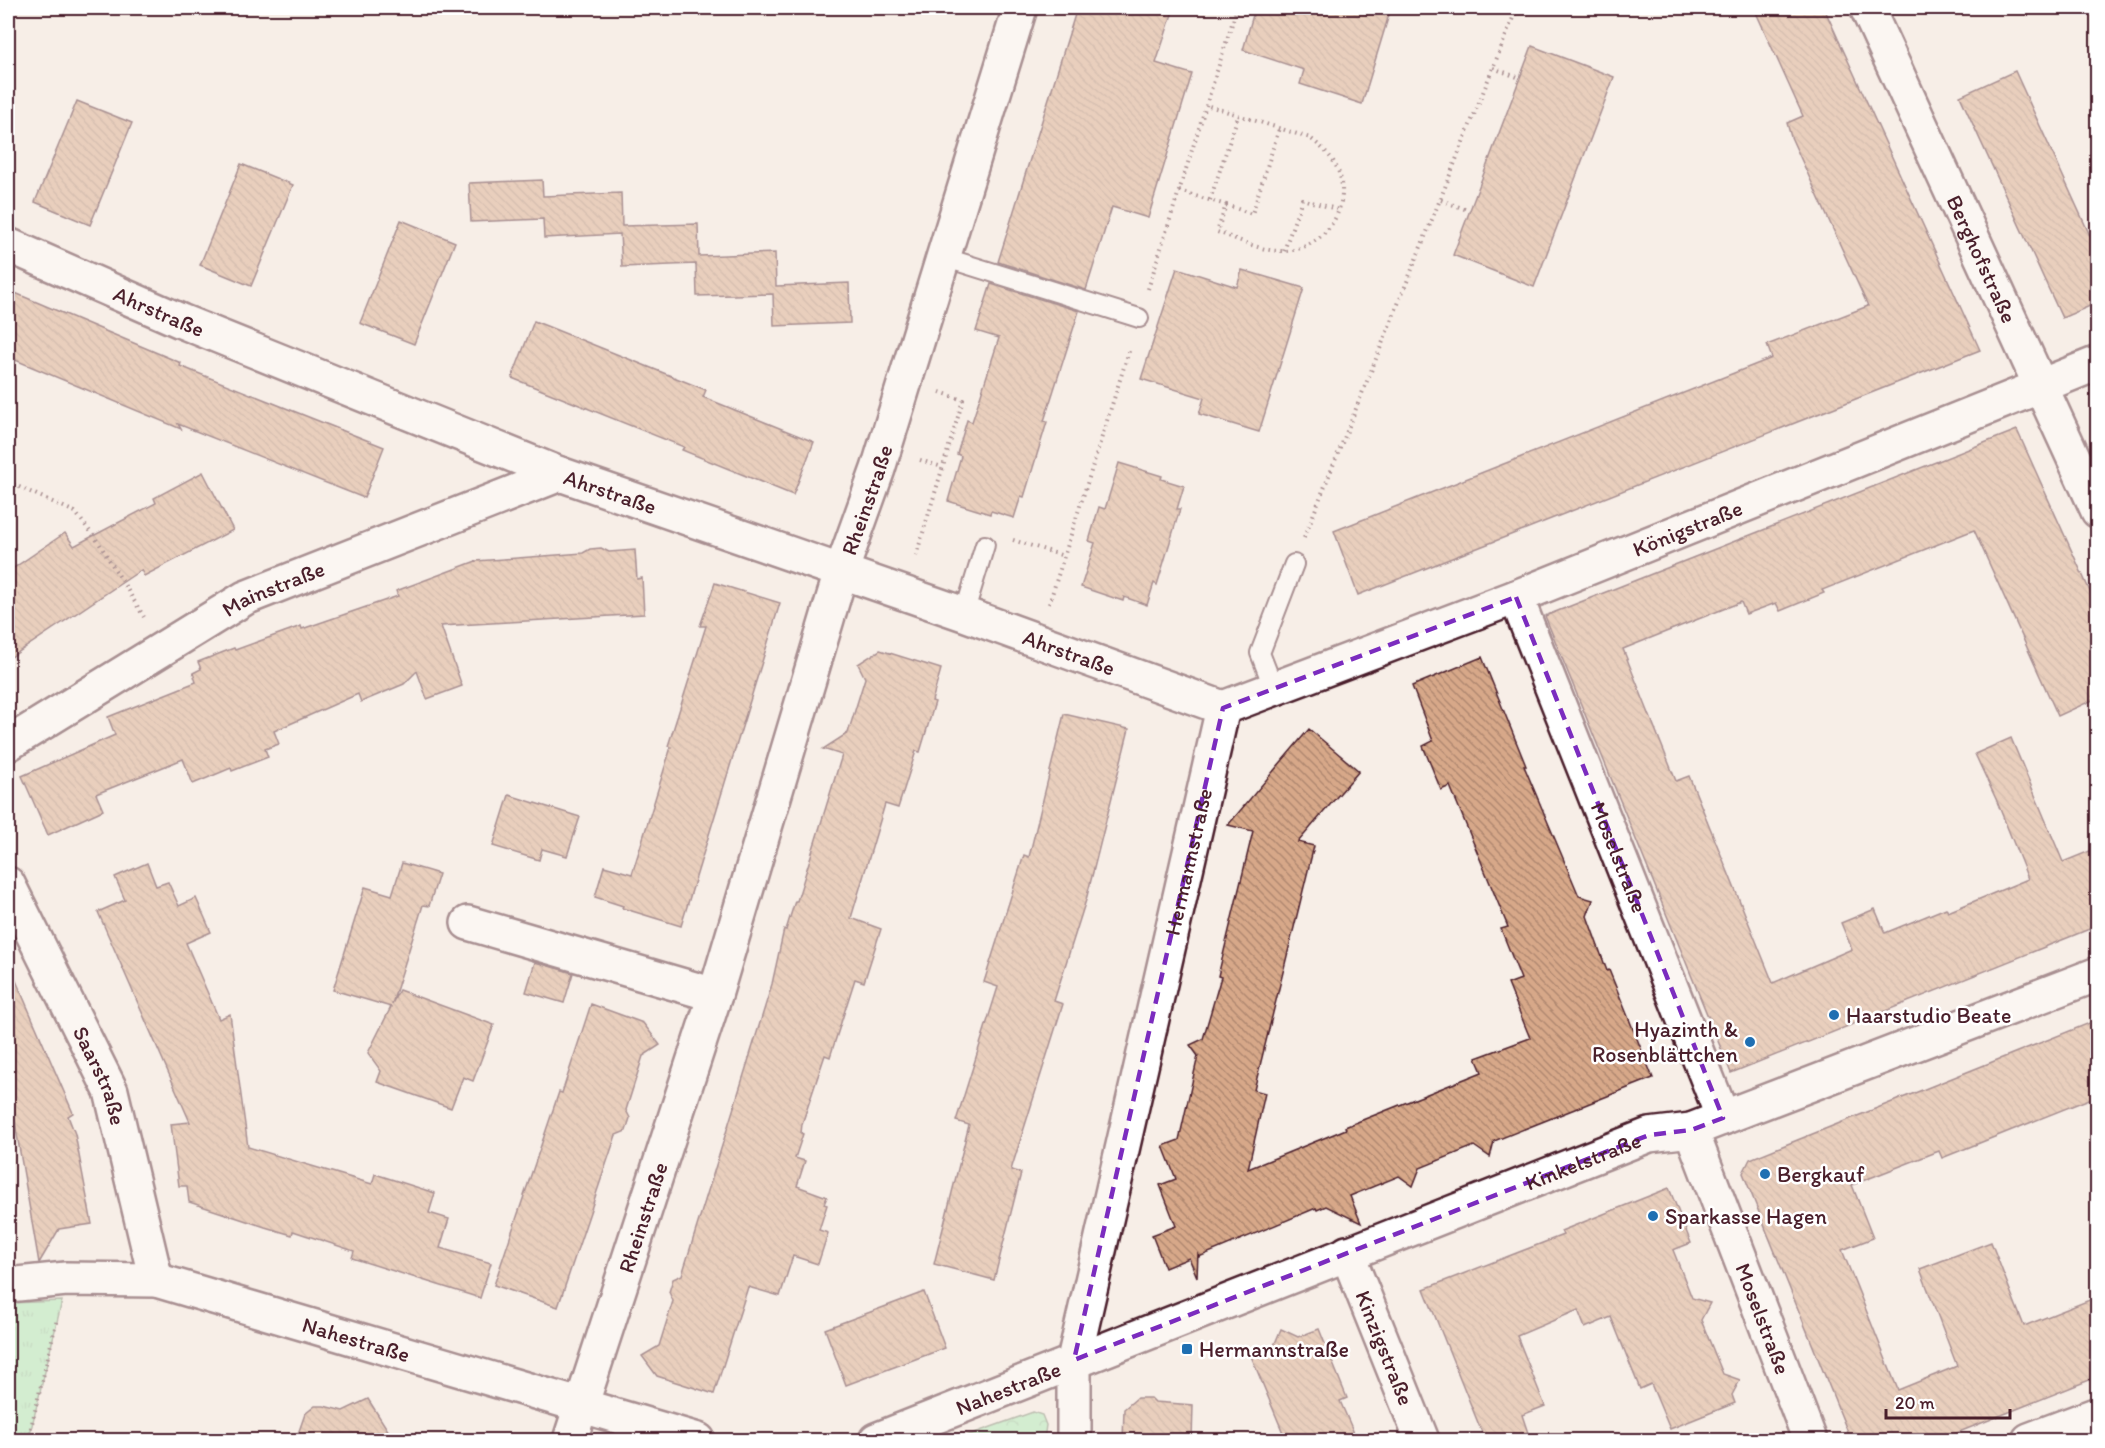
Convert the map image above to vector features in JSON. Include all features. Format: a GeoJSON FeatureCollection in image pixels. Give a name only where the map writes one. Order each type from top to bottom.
{"type":"FeatureCollection","features":[{"type":"Feature","properties":{"kind":"street","name":"Rheinstraße"},"geometry":{"type":"LineString","coordinates":[[570,1440],[715,995],[841,572],[878,469],[1020,8]]}},
{"type":"Feature","properties":{"kind":"street","name":"Berghofstraße"},"geometry":{"type":"LineString","coordinates":[[1868,8],[2097,511]]}},
{"type":"Feature","properties":{"kind":"street","name":"Ahrstraße"},"geometry":{"type":"LineString","coordinates":[[8,245],[181,321],[560,474],[964,614],[1224,708]]}},
{"type":"Feature","properties":{"kind":"street","name":"Königstraße"},"geometry":{"type":"LineString","coordinates":[[1224,708],[1515,597],[2097,363]]}},
{"type":"Feature","properties":{"kind":"street","name":"Mainstraße"},"geometry":{"type":"LineString","coordinates":[[8,744],[245,598],[560,474]]}},
{"type":"Feature","properties":{"kind":"street","name":"Moselstraße"},"geometry":{"type":"LineString","coordinates":[[1515,597],[1723,1118]]}},
{"type":"Feature","properties":{"kind":"street","name":"Hermannstraße"},"geometry":{"type":"LineString","coordinates":[[1074,1440],[1074,1360],[1224,708]]}},
{"type":"Feature","properties":{"kind":"street","name":"Saarstraße"},"geometry":{"type":"LineString","coordinates":[[8,884],[111,1091],[156,1280]]}},
{"type":"Feature","properties":{"kind":"street"},"geometry":{"type":"LineString","coordinates":[[468,923],[715,995]]}},
{"type":"Feature","properties":{"kind":"street","name":"Kinkelstraße"},"geometry":{"type":"LineString","coordinates":[[1074,1360],[1649,1135],[1691,1130],[2097,974]]}},
{"type":"Feature","properties":{"kind":"street","name":"Moselstraße"},"geometry":{"type":"LineString","coordinates":[[1691,1130],[1810,1440]]}},
{"type":"Feature","properties":{"kind":"street","name":"Kinzigstraße"},"geometry":{"type":"LineString","coordinates":[[1347,1253],[1422,1440]]}},
{"type":"Feature","properties":{"kind":"street","name":"Nahestraße"},"geometry":{"type":"LineString","coordinates":[[8,1285],[62,1280],[156,1280],[698,1440]]}},
{"type":"Feature","properties":{"kind":"street","name":"Nahestraße"},"geometry":{"type":"LineString","coordinates":[[876,1440],[1074,1360]]}},
{"type":"Feature","properties":{"kind":"street"},"geometry":{"type":"LineString","coordinates":[[2030,1440],[2097,1414]]}},
{"type":"Feature","properties":{"kind":"lane"},"geometry":{"type":"LineString","coordinates":[[944,257],[1139,318]]}},
{"type":"Feature","properties":{"kind":"lane"},"geometry":{"type":"LineString","coordinates":[[964,614],[985,545]]}},
{"type":"Feature","properties":{"kind":"lane"},"geometry":{"type":"LineString","coordinates":[[1274,689],[1260,653],[1294,564]]}},
{"type":"Feature","properties":{"kind":"path"},"geometry":{"type":"LineString","coordinates":[[1294,564],[1517,8]]}},
{"type":"Feature","properties":{"kind":"path"},"geometry":{"type":"LineString","coordinates":[[1493,68],[1520,78]]}},
{"type":"Feature","properties":{"kind":"path"},"geometry":{"type":"LineString","coordinates":[[1206,105],[1310,138],[1322,147],[1333,161],[1339,174],[1342,191],[1340,210],[1331,227],[1318,240],[1284,251],[1262,248],[1217,232],[1226,205]]}},
{"type":"Feature","properties":{"kind":"path"},"geometry":{"type":"LineString","coordinates":[[1210,200],[1238,116]]}},
{"type":"Feature","properties":{"kind":"path"},"geometry":{"type":"LineString","coordinates":[[1179,191],[1252,214],[1279,129]]}},
{"type":"Feature","properties":{"kind":"path"},"geometry":{"type":"LineString","coordinates":[[1284,251],[1302,199],[1340,210]]}},
{"type":"Feature","properties":{"kind":"path"},"geometry":{"type":"LineString","coordinates":[[1441,200],[1470,211]]}},
{"type":"Feature","properties":{"kind":"path"},"geometry":{"type":"LineString","coordinates":[[903,593],[925,531],[963,400],[904,380]]}},
{"type":"Feature","properties":{"kind":"path"},"geometry":{"type":"LineString","coordinates":[[8,482],[75,512],[99,543],[163,649]]}},
{"type":"Feature","properties":{"kind":"path"},"geometry":{"type":"LineString","coordinates":[[985,545],[999,549],[1005,537],[1064,556]]}},
{"type":"Feature","properties":{"kind":"path"},"geometry":{"type":"LineString","coordinates":[[28,1440],[62,1301],[62,1280]]}},
{"type":"Feature","properties":{"kind":"highlighted area"},"geometry":{"type":"Polygon","coordinates":[[[1516,597],[1723,1118],[1691,1130],[1649,1135],[1074,1360],[1223,708],[1516,597]]]}},
{"type":"Feature","properties":{"kind":"green space"},"geometry":{"type":"Polygon","coordinates":[[[62,1301],[29,1438],[28,1440],[8,1440],[8,1303],[62,1301]]]}},
{"type":"Feature","properties":{"kind":"green space"},"geometry":{"type":"Polygon","coordinates":[[[1033,1412],[1042,1415],[1046,1425],[1044,1440],[955,1440],[1033,1412]]]}},
{"type":"Feature","properties":{"kind":"building"},"geometry":{"type":"Polygon","coordinates":[[[1077,8],[1174,8],[1156,63],[1192,74],[1148,218],[1112,207],[1086,290],[998,262],[1077,8]]]}},
{"type":"Feature","properties":{"kind":"building"},"geometry":{"type":"Polygon","coordinates":[[[1255,8],[1391,8],[1362,104],[1300,84],[1304,70],[1243,50],[1255,8]]]}},
{"type":"Feature","properties":{"kind":"building"},"geometry":{"type":"Polygon","coordinates":[[[1754,8],[1824,8],[1980,350],[1358,595],[1334,531],[1772,358],[1767,345],[1868,306],[1791,137],[1787,123],[1803,116],[1754,8]]]}},
{"type":"Feature","properties":{"kind":"building"},"geometry":{"type":"Polygon","coordinates":[[[1532,46],[1614,77],[1534,287],[1453,255],[1532,46]]]}},
{"type":"Feature","properties":{"kind":"building"},"geometry":{"type":"Polygon","coordinates":[[[2015,71],[2097,251],[2097,303],[2062,318],[1960,96],[2015,71]]]}},
{"type":"Feature","properties":{"kind":"building"},"geometry":{"type":"Polygon","coordinates":[[[77,101],[132,123],[90,225],[35,202],[77,101]]]}},
{"type":"Feature","properties":{"kind":"building"},"geometry":{"type":"Polygon","coordinates":[[[241,164],[293,185],[251,286],[200,265],[241,164]]]}},
{"type":"Feature","properties":{"kind":"building"},"geometry":{"type":"Polygon","coordinates":[[[542,180],[543,196],[621,193],[622,226],[698,224],[699,256],[775,253],[776,286],[849,283],[850,323],[774,326],[773,294],[697,296],[696,264],[622,267],[620,234],[544,238],[543,219],[471,222],[469,183],[542,180]]]}},
{"type":"Feature","properties":{"kind":"building"},"geometry":{"type":"Polygon","coordinates":[[[401,220],[455,242],[414,344],[360,323],[401,220]]]}},
{"type":"Feature","properties":{"kind":"building"},"geometry":{"type":"Polygon","coordinates":[[[1177,268],[1237,287],[1242,270],[1304,288],[1259,432],[1199,414],[1204,398],[1141,379],[1177,268]]]}},
{"type":"Feature","properties":{"kind":"building"},"geometry":{"type":"Polygon","coordinates":[[[991,284],[1079,311],[1044,421],[1047,422],[1024,497],[1021,496],[1014,518],[991,511],[990,514],[948,501],[961,456],[957,454],[967,420],[972,422],[999,338],[976,331],[991,284]]]}},
{"type":"Feature","properties":{"kind":"building"},"geometry":{"type":"Polygon","coordinates":[[[8,290],[181,363],[180,366],[384,447],[364,498],[178,424],[181,429],[8,357],[8,290]]]}},
{"type":"Feature","properties":{"kind":"building"},"geometry":{"type":"Polygon","coordinates":[[[534,321],[706,390],[703,397],[814,442],[793,495],[682,450],[684,447],[512,378],[534,321]]]}},
{"type":"Feature","properties":{"kind":"building"},"geometry":{"type":"Polygon","coordinates":[[[2017,430],[2097,607],[2097,698],[2058,716],[1974,530],[1822,590],[1824,593],[1780,611],[1776,603],[1746,614],[1741,602],[1623,649],[1676,781],[1689,776],[1773,983],[1852,949],[1841,923],[1875,909],[1885,933],[1946,908],[1948,912],[2028,879],[1975,754],[2011,738],[2063,862],[2097,848],[2097,926],[1731,1073],[1545,616],[2017,430]]]}},
{"type":"Feature","properties":{"kind":"building"},"geometry":{"type":"Polygon","coordinates":[[[1119,463],[1162,476],[1161,479],[1184,486],[1177,509],[1180,509],[1157,585],[1154,583],[1147,605],[1124,597],[1123,601],[1081,587],[1095,543],[1089,541],[1099,507],[1105,509],[1119,463]]]}},
{"type":"Feature","properties":{"kind":"building"},"geometry":{"type":"Polygon","coordinates":[[[203,472],[233,530],[144,576],[141,570],[8,659],[8,572],[65,533],[74,546],[156,503],[154,498],[203,472]]]}},
{"type":"Feature","properties":{"kind":"building"},"geometry":{"type":"Polygon","coordinates":[[[601,548],[609,552],[635,550],[637,579],[642,578],[644,614],[441,626],[462,686],[427,699],[417,671],[404,684],[361,702],[358,694],[274,731],[279,744],[265,749],[268,757],[232,771],[231,768],[193,784],[183,759],[96,794],[103,810],[48,835],[22,776],[115,735],[108,717],[196,682],[193,673],[201,669],[198,662],[234,648],[235,650],[301,626],[302,629],[398,596],[396,591],[476,561],[583,553],[590,549],[601,548]]]}},
{"type":"Feature","properties":{"kind":"building"},"geometry":{"type":"Polygon","coordinates":[[[715,583],[780,603],[681,926],[595,897],[604,866],[632,874],[671,747],[668,746],[706,626],[700,626],[715,583]]]}},
{"type":"Feature","properties":{"kind":"building"},"geometry":{"type":"Polygon","coordinates":[[[880,650],[941,669],[932,701],[935,702],[920,752],[916,751],[898,808],[885,804],[851,918],[881,929],[864,982],[855,979],[830,1057],[825,1055],[802,1124],[801,1133],[803,1134],[795,1158],[805,1161],[797,1186],[827,1197],[824,1204],[827,1205],[819,1230],[828,1233],[818,1264],[793,1256],[780,1296],[748,1287],[714,1394],[657,1376],[642,1356],[659,1346],[673,1301],[669,1292],[673,1279],[682,1275],[772,984],[784,929],[786,930],[795,901],[797,901],[842,755],[823,749],[848,733],[865,678],[858,664],[880,650]]]}},
{"type":"Feature","properties":{"kind":"building"},"geometry":{"type":"Polygon","coordinates":[[[1482,657],[1526,766],[1524,766],[1579,896],[1593,900],[1587,916],[1607,971],[1609,970],[1653,1078],[1494,1141],[1490,1157],[1474,1146],[1420,1168],[1413,1186],[1399,1176],[1350,1196],[1361,1223],[1326,1206],[1317,1210],[1316,1208],[1199,1257],[1198,1253],[1197,1277],[1189,1258],[1165,1268],[1152,1235],[1176,1226],[1160,1185],[1176,1179],[1163,1146],[1179,1140],[1198,1056],[1190,1045],[1203,1039],[1221,977],[1218,976],[1253,831],[1228,825],[1309,729],[1359,771],[1298,842],[1314,846],[1254,1090],[1265,1093],[1248,1169],[1482,1072],[1476,1058],[1530,1038],[1508,984],[1521,979],[1501,929],[1508,927],[1450,786],[1441,790],[1423,746],[1433,741],[1412,686],[1482,657]]]}},
{"type":"Feature","properties":{"kind":"building"},"geometry":{"type":"Polygon","coordinates":[[[1064,714],[1129,729],[1086,900],[1054,1001],[1063,1004],[1011,1170],[1021,1173],[994,1280],[934,1264],[969,1125],[956,1121],[998,987],[984,982],[1024,855],[1029,857],[1064,714]]]}},
{"type":"Feature","properties":{"kind":"building"},"geometry":{"type":"Polygon","coordinates":[[[509,795],[580,817],[567,856],[542,849],[539,860],[493,846],[509,795]]]}},
{"type":"Feature","properties":{"kind":"building"},"geometry":{"type":"Polygon","coordinates":[[[147,863],[156,886],[168,882],[179,906],[196,898],[211,932],[186,943],[219,1019],[230,1014],[248,1147],[372,1184],[375,1174],[435,1193],[429,1213],[449,1219],[440,1248],[491,1263],[480,1298],[352,1258],[354,1251],[293,1231],[292,1235],[265,1227],[189,1202],[187,1186],[179,1186],[171,1124],[190,1122],[98,912],[125,900],[115,877],[147,863]]]}},
{"type":"Feature","properties":{"kind":"building"},"geometry":{"type":"Polygon","coordinates":[[[402,863],[439,874],[429,906],[423,905],[392,1004],[399,990],[494,1025],[473,1081],[463,1077],[451,1108],[377,1082],[381,1071],[368,1053],[391,1007],[333,990],[365,887],[392,895],[402,863]]]}},
{"type":"Feature","properties":{"kind":"building"},"geometry":{"type":"Polygon","coordinates":[[[8,962],[73,1113],[68,1116],[75,1134],[92,1224],[59,1229],[39,1263],[13,1111],[8,1114],[8,962]]]}},
{"type":"Feature","properties":{"kind":"building"},"geometry":{"type":"Polygon","coordinates":[[[535,962],[573,973],[564,1003],[526,992],[535,962]]]}},
{"type":"Feature","properties":{"kind":"building"},"geometry":{"type":"Polygon","coordinates":[[[591,1004],[643,1023],[660,1045],[643,1056],[626,1110],[630,1118],[626,1131],[616,1135],[558,1307],[494,1285],[591,1004]]]}},
{"type":"Feature","properties":{"kind":"building"},"geometry":{"type":"Polygon","coordinates":[[[2097,1020],[2097,1096],[1942,1158],[1939,1151],[1852,1185],[1873,1238],[1842,1250],[1898,1390],[1957,1366],[1920,1269],[1991,1242],[2024,1326],[2097,1297],[2097,1377],[1939,1440],[1851,1440],[1743,1173],[1750,1159],[2097,1020]]]}},
{"type":"Feature","properties":{"kind":"building"},"geometry":{"type":"Polygon","coordinates":[[[1669,1188],[1691,1243],[1673,1250],[1692,1298],[1710,1303],[1701,1320],[1723,1374],[1740,1380],[1732,1395],[1735,1403],[1670,1429],[1651,1384],[1640,1389],[1611,1317],[1585,1328],[1578,1310],[1517,1336],[1545,1406],[1522,1415],[1528,1433],[1509,1440],[1485,1440],[1424,1289],[1563,1235],[1561,1231],[1669,1188]]]}},
{"type":"Feature","properties":{"kind":"building"},"geometry":{"type":"Polygon","coordinates":[[[924,1292],[945,1348],[846,1385],[825,1329],[924,1292]]]}},
{"type":"Feature","properties":{"kind":"building"},"geometry":{"type":"Polygon","coordinates":[[[1281,1329],[1298,1337],[1319,1329],[1347,1398],[1340,1401],[1357,1440],[1286,1440],[1251,1356],[1273,1348],[1281,1329]]]}},
{"type":"Feature","properties":{"kind":"building"},"geometry":{"type":"Polygon","coordinates":[[[1137,1398],[1193,1405],[1192,1440],[1123,1440],[1124,1409],[1137,1398]]]}},
{"type":"Feature","properties":{"kind":"building"},"geometry":{"type":"Polygon","coordinates":[[[368,1399],[394,1440],[286,1440],[298,1434],[305,1414],[315,1406],[343,1411],[368,1399]]]}},
{"type":"Feature","properties":{"kind":"place","name":"Haarstudio Beate"},"geometry":{"type":"Point","coordinates":[1834,1015]}},
{"type":"Feature","properties":{"kind":"place","name":"Hyazinth & Rosenblättchen"},"geometry":{"type":"Point","coordinates":[1750,1042]}},
{"type":"Feature","properties":{"kind":"place","name":"Bergkauf"},"geometry":{"type":"Point","coordinates":[1765,1174]}},
{"type":"Feature","properties":{"kind":"place","name":"Sparkasse Hagen"},"geometry":{"type":"Point","coordinates":[1653,1216]}},
{"type":"Feature","properties":{"kind":"place","name":"Hermannstraße"},"geometry":{"type":"Point","coordinates":[1187,1349]}}]}
